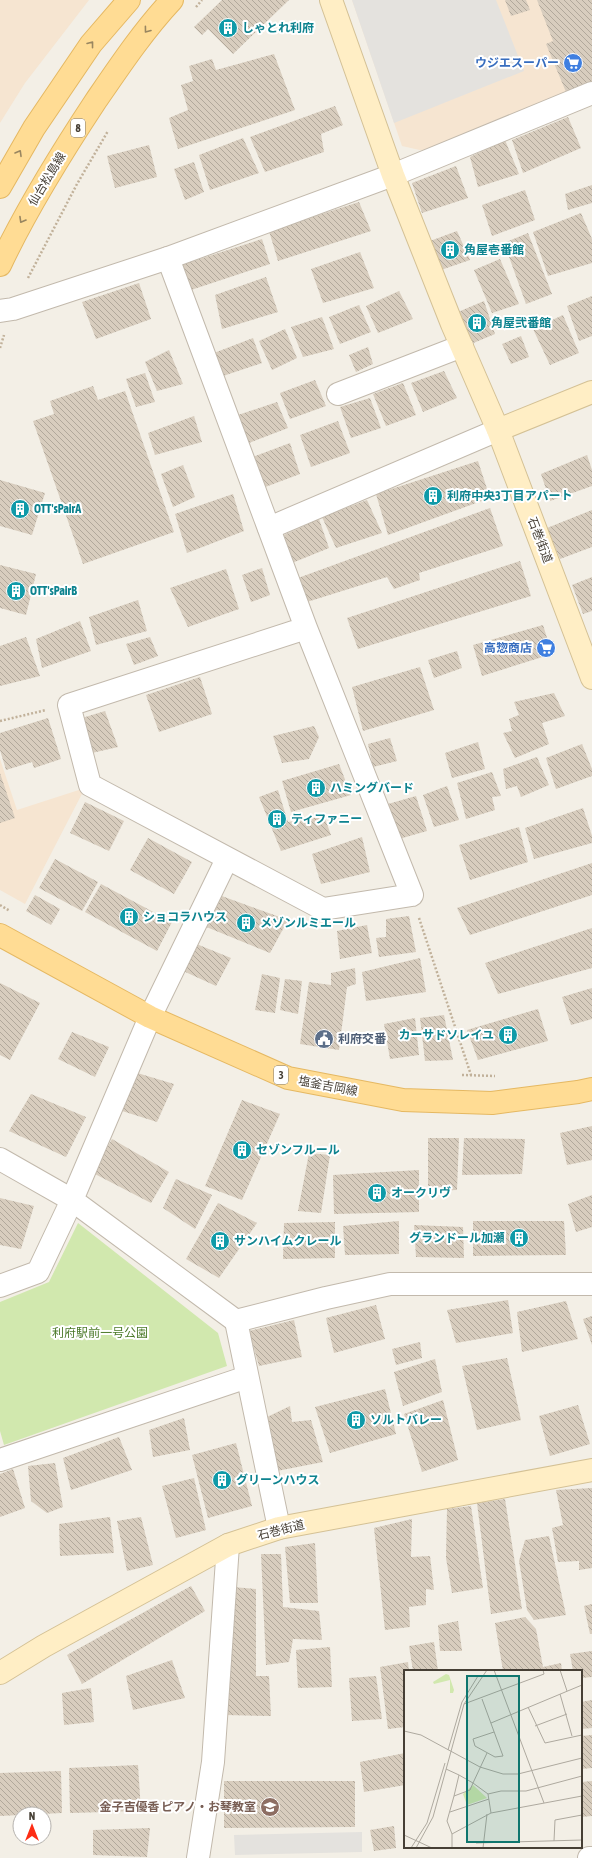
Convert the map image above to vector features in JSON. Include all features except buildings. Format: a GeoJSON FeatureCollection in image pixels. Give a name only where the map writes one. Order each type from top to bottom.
{"type":"FeatureCollection","features":[{"type":"Feature","properties":{"kind":"main road"},"geometry":{"type":"LineString","coordinates":[[0,187],[34,128],[91,44],[129,0]]}},
{"type":"Feature","properties":{"kind":"main road","name":"仙台松島線"},"geometry":{"type":"LineString","coordinates":[[0,265],[20,224],[70,139],[120,65],[158,15],[172,0]]}},
{"type":"Feature","properties":{"kind":"main road","name":"塩釜吉岡線"},"geometry":{"type":"LineString","coordinates":[[0,935],[150,1017],[288,1078],[403,1100],[492,1103],[592,1089]]}},
{"type":"Feature","properties":{"kind":"street","name":"石巻街道"},"geometry":{"type":"LineString","coordinates":[[331,0],[393,175],[462,346],[498,430],[592,678]]}},
{"type":"Feature","properties":{"kind":"street"},"geometry":{"type":"LineString","coordinates":[[0,311],[13,309],[168,258],[393,175],[592,94]]}},
{"type":"Feature","properties":{"kind":"street"},"geometry":{"type":"LineString","coordinates":[[168,258],[306,628],[412,895],[323,909],[90,786],[69,705],[306,628]]}},
{"type":"Feature","properties":{"kind":"street"},"geometry":{"type":"LineString","coordinates":[[338,394],[462,346]]}},
{"type":"Feature","properties":{"kind":"street"},"geometry":{"type":"LineString","coordinates":[[269,528],[498,430],[592,392]]}},
{"type":"Feature","properties":{"kind":"street"},"geometry":{"type":"LineString","coordinates":[[0,1286],[38,1272],[72,1200],[150,1017],[227,859]]}},
{"type":"Feature","properties":{"kind":"street"},"geometry":{"type":"LineString","coordinates":[[0,1159],[72,1200],[236,1321],[279,1528]]}},
{"type":"Feature","properties":{"kind":"street"},"geometry":{"type":"LineString","coordinates":[[236,1321],[326,1298],[390,1284],[592,1284]]}},
{"type":"Feature","properties":{"kind":"street"},"geometry":{"type":"LineString","coordinates":[[0,1460],[247,1376]]}},
{"type":"Feature","properties":{"kind":"street","name":"石巻街道"},"geometry":{"type":"LineString","coordinates":[[0,1673],[44,1646],[228,1545],[279,1528],[592,1470]]}},
{"type":"Feature","properties":{"kind":"street"},"geometry":{"type":"LineString","coordinates":[[198,1858],[213,1762],[228,1545]]}},
{"type":"Feature","properties":{"kind":"path"},"geometry":{"type":"LineString","coordinates":[[193,10],[202,0]]}},
{"type":"Feature","properties":{"kind":"path"},"geometry":{"type":"LineString","coordinates":[[25,282],[77,184],[111,125]]}},
{"type":"Feature","properties":{"kind":"path"},"geometry":{"type":"LineString","coordinates":[[0,721],[69,705]]}},
{"type":"Feature","properties":{"kind":"path"},"geometry":{"type":"LineString","coordinates":[[412,895],[471,1075]]}},
{"type":"Feature","properties":{"kind":"path"},"geometry":{"type":"LineString","coordinates":[[0,905],[13,913]]}},
{"type":"Feature","properties":{"kind":"path"},"geometry":{"type":"LineString","coordinates":[[455,1075],[502,1076]]}},
{"type":"Feature","properties":{"kind":"shaded area"},"geometry":{"type":"Polygon","coordinates":[[[0,0],[89,0],[25,83],[0,123],[0,0]]]}},
{"type":"Feature","properties":{"kind":"shaded area"},"geometry":{"type":"Polygon","coordinates":[[[352,0],[592,0],[592,82],[424,151],[402,146],[352,0]]]}},
{"type":"Feature","properties":{"kind":"shaded area"},"geometry":{"type":"Polygon","coordinates":[[[352,0],[496,0],[524,71],[394,123],[352,0]]]}},
{"type":"Feature","properties":{"kind":"shaded area"},"geometry":{"type":"Polygon","coordinates":[[[0,759],[17,810],[85,788],[25,904],[0,890],[0,759]]]}},
{"type":"Feature","properties":{"kind":"shaded area"},"geometry":{"type":"Polygon","coordinates":[[[362,1832],[362,1852],[235,1855],[234,1835],[362,1832]]]}},
{"type":"Feature","properties":{"kind":"green space","name":"利府駅前一号公園"},"geometry":{"type":"Polygon","coordinates":[[[78,1223],[218,1333],[227,1366],[4,1445],[0,1431],[0,1302],[49,1282],[78,1223]]]}},
{"type":"Feature","properties":{"kind":"place","name":"しゃとれ利府"},"geometry":{"type":"Point","coordinates":[228,28]}},
{"type":"Feature","properties":{"kind":"place","name":"ウジエスーパー"},"geometry":{"type":"Point","coordinates":[573,63]}},
{"type":"Feature","properties":{"kind":"place","name":"角屋壱番館"},"geometry":{"type":"Point","coordinates":[450,250]}},
{"type":"Feature","properties":{"kind":"place","name":"角屋弐番館"},"geometry":{"type":"Point","coordinates":[477,323]}},
{"type":"Feature","properties":{"kind":"place","name":"利府中央3丁目アパート"},"geometry":{"type":"Point","coordinates":[433,496]}},
{"type":"Feature","properties":{"kind":"place","name":"OTT'sPairA"},"geometry":{"type":"Point","coordinates":[20,509]}},
{"type":"Feature","properties":{"kind":"place","name":"OTT'sPairB"},"geometry":{"type":"Point","coordinates":[16,591]}},
{"type":"Feature","properties":{"kind":"place","name":"高惣商店"},"geometry":{"type":"Point","coordinates":[546,648]}},
{"type":"Feature","properties":{"kind":"place","name":"ハミングバード"},"geometry":{"type":"Point","coordinates":[316,788]}},
{"type":"Feature","properties":{"kind":"place","name":"ティファニー"},"geometry":{"type":"Point","coordinates":[277,819]}},
{"type":"Feature","properties":{"kind":"place","name":"ショコラハウス"},"geometry":{"type":"Point","coordinates":[129,917]}},
{"type":"Feature","properties":{"kind":"place","name":"メゾンルミエール"},"geometry":{"type":"Point","coordinates":[246,923]}},
{"type":"Feature","properties":{"kind":"place","name":"カーサドソレイユ"},"geometry":{"type":"Point","coordinates":[508,1035]}},
{"type":"Feature","properties":{"kind":"place","name":"利府交番"},"geometry":{"type":"Point","coordinates":[324,1039]}},
{"type":"Feature","properties":{"kind":"place","name":"セゾンフルール"},"geometry":{"type":"Point","coordinates":[242,1150]}},
{"type":"Feature","properties":{"kind":"place","name":"オークリヴ"},"geometry":{"type":"Point","coordinates":[377,1193]}},
{"type":"Feature","properties":{"kind":"place","name":"グランドール加瀬"},"geometry":{"type":"Point","coordinates":[519,1238]}},
{"type":"Feature","properties":{"kind":"place","name":"サンハイムクレール"},"geometry":{"type":"Point","coordinates":[220,1241]}},
{"type":"Feature","properties":{"kind":"place","name":"ソルトバレー"},"geometry":{"type":"Point","coordinates":[356,1420]}},
{"type":"Feature","properties":{"kind":"place","name":"グリーンハウス"},"geometry":{"type":"Point","coordinates":[222,1480]}},
{"type":"Feature","properties":{"kind":"place","name":"金子吉優香 ピアノ・お琴教室"},"geometry":{"type":"Point","coordinates":[270,1807]}}]}
